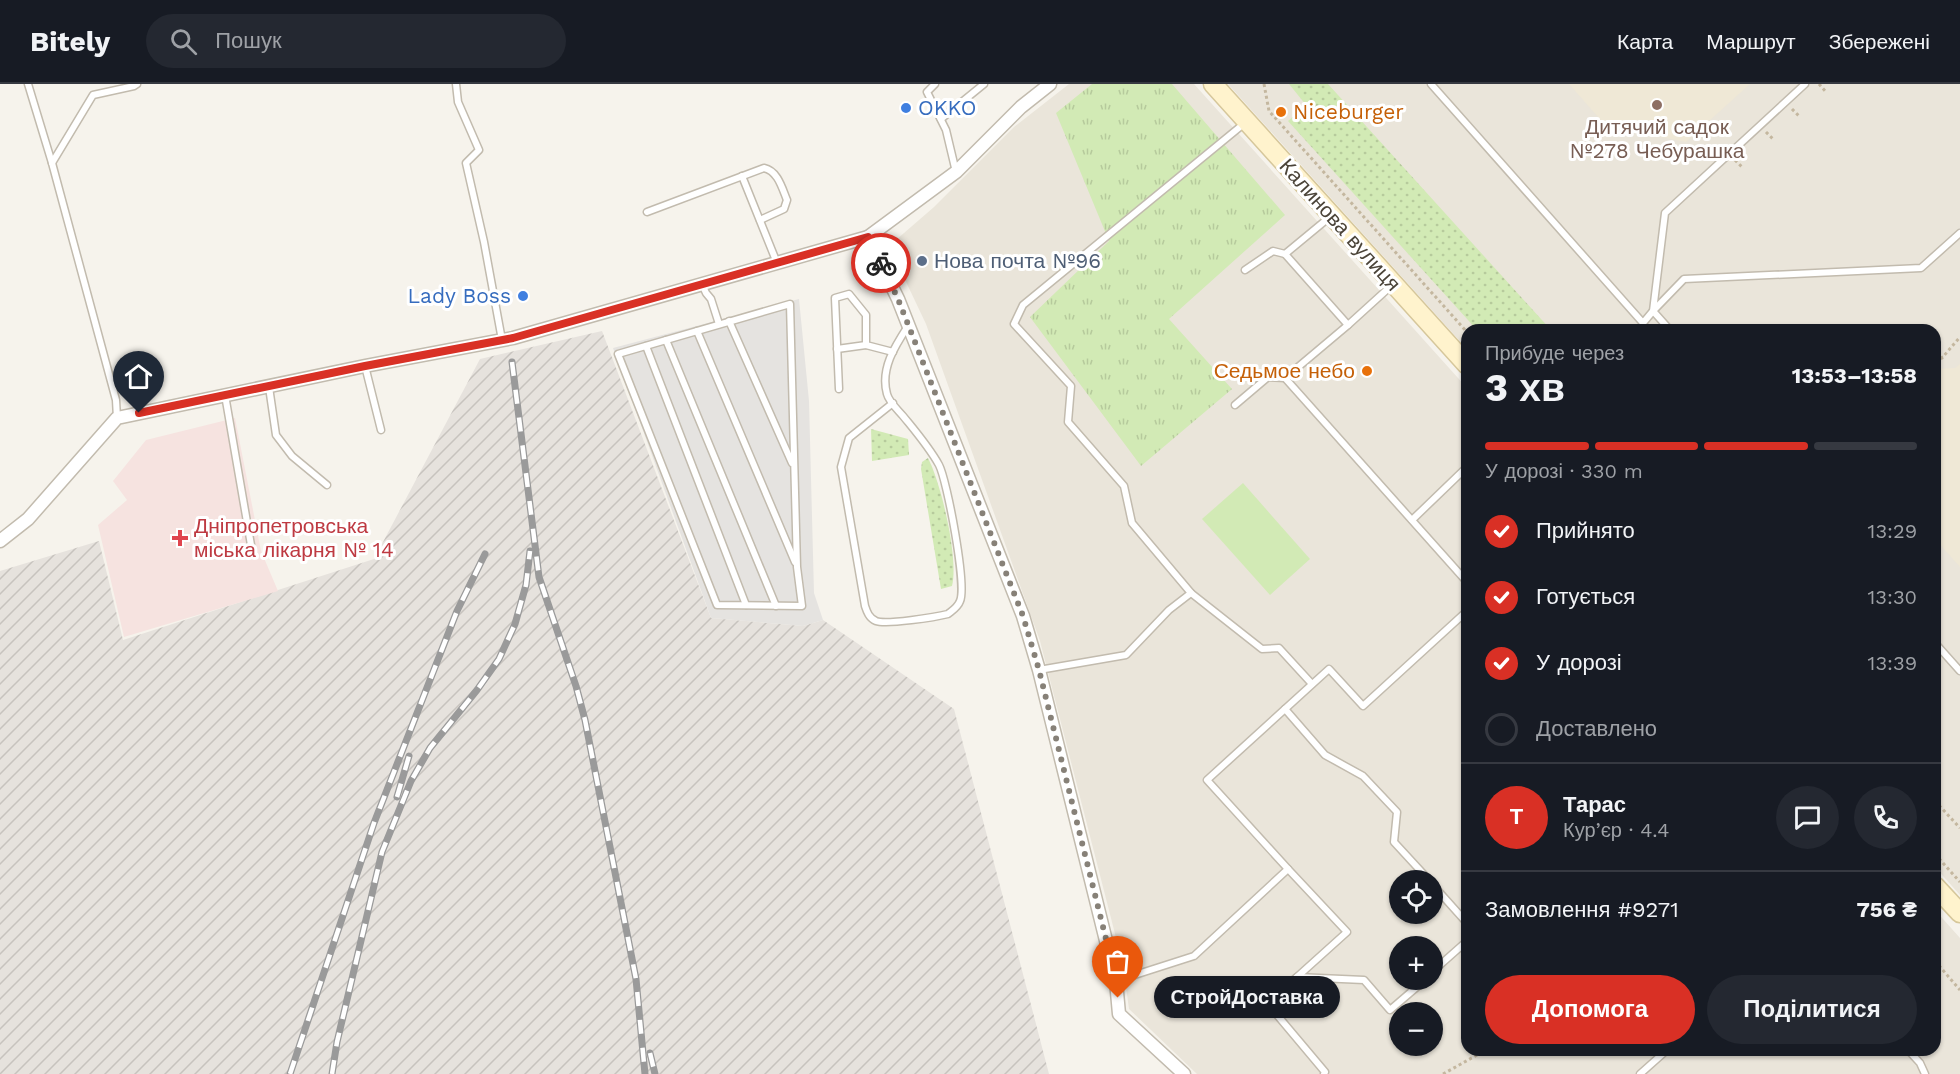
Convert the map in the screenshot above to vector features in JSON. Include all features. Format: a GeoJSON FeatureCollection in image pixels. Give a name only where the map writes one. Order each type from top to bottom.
{"type":"FeatureCollection","features":[{"type":"Feature","properties":{"kind":"main road","name":"Калинова вулиця"},"geometry":{"type":"LineString","coordinates":[[1213,84],[1461,358]]}},
{"type":"Feature","properties":{"kind":"main road"},"geometry":{"type":"LineString","coordinates":[[1941,893],[1960,914]]}},
{"type":"Feature","properties":{"kind":"street"},"geometry":{"type":"LineString","coordinates":[[0,541],[28,519],[117,418],[225,394],[502,340],[868,237],[956,172],[1021,107],[1050,84]]}},
{"type":"Feature","properties":{"kind":"street"},"geometry":{"type":"LineString","coordinates":[[868,237],[898,299],[1023,616],[1039,670],[1116,981],[1119,1014],[1184,1074]]}},
{"type":"Feature","properties":{"kind":"lane"},"geometry":{"type":"LineString","coordinates":[[30,84],[116,400],[117,418]]}},
{"type":"Feature","properties":{"kind":"lane"},"geometry":{"type":"LineString","coordinates":[[52,163],[93,95],[137,84]]}},
{"type":"Feature","properties":{"kind":"lane"},"geometry":{"type":"LineString","coordinates":[[456,84],[458,102],[479,150],[466,164],[484,242],[502,340]]}},
{"type":"Feature","properties":{"kind":"lane"},"geometry":{"type":"LineString","coordinates":[[935,84],[927,92],[946,130],[956,172]]}},
{"type":"Feature","properties":{"kind":"lane"},"geometry":{"type":"LineString","coordinates":[[940,119],[984,84]]}},
{"type":"Feature","properties":{"kind":"lane"},"geometry":{"type":"LineString","coordinates":[[1431,84],[1643,323],[1684,279],[1921,268],[1960,233]]}},
{"type":"Feature","properties":{"kind":"lane"},"geometry":{"type":"LineString","coordinates":[[1665,324],[1653,311],[1665,213],[1805,84]]}},
{"type":"Feature","properties":{"kind":"lane"},"geometry":{"type":"LineString","coordinates":[[1247,122],[1023,305],[1014,324],[1071,386],[1068,422],[1124,486],[1132,523],[1191,593],[1262,649],[1279,648],[1312,684]]}},
{"type":"Feature","properties":{"kind":"lane"},"geometry":{"type":"LineString","coordinates":[[647,212],[764,168],[771,169],[776,174],[787,200],[784,209],[760,220]]}},
{"type":"Feature","properties":{"kind":"lane"},"geometry":{"type":"LineString","coordinates":[[742,176],[777,263]]}},
{"type":"Feature","properties":{"kind":"lane"},"geometry":{"type":"LineString","coordinates":[[1285,254],[1331,216]]}},
{"type":"Feature","properties":{"kind":"lane"},"geometry":{"type":"LineString","coordinates":[[1245,270],[1273,251],[1285,254],[1348,325]]}},
{"type":"Feature","properties":{"kind":"lane"},"geometry":{"type":"LineString","coordinates":[[702,284],[711,299],[719,324]]}},
{"type":"Feature","properties":{"kind":"lane"},"geometry":{"type":"LineString","coordinates":[[1235,405],[1268,377],[1285,378],[1394,284]]}},
{"type":"Feature","properties":{"kind":"lane"},"geometry":{"type":"LineString","coordinates":[[839,389],[835,298],[849,294],[866,315],[866,345]]}},
{"type":"Feature","properties":{"kind":"lane"},"geometry":{"type":"LineString","coordinates":[[790,304],[797,567],[802,606],[717,604],[618,354],[729,321],[790,304]]}},
{"type":"Feature","properties":{"kind":"lane"},"geometry":{"type":"LineString","coordinates":[[729,321],[794,468]]}},
{"type":"Feature","properties":{"kind":"lane"},"geometry":{"type":"LineString","coordinates":[[893,403],[849,438],[841,467],[865,606],[869,615],[875,620],[886,622],[948,614],[961,600],[962,590],[957,539],[940,467],[924,441],[893,403],[887,396],[885,371],[893,352],[909,326]]}},
{"type":"Feature","properties":{"kind":"lane"},"geometry":{"type":"LineString","coordinates":[[697,331],[797,567]]}},
{"type":"Feature","properties":{"kind":"lane"},"geometry":{"type":"LineString","coordinates":[[666,340],[776,606]]}},
{"type":"Feature","properties":{"kind":"lane"},"geometry":{"type":"LineString","coordinates":[[837,349],[866,345],[893,352]]}},
{"type":"Feature","properties":{"kind":"lane"},"geometry":{"type":"LineString","coordinates":[[646,346],[746,605]]}},
{"type":"Feature","properties":{"kind":"lane"},"geometry":{"type":"LineString","coordinates":[[365,366],[381,430]]}},
{"type":"Feature","properties":{"kind":"lane"},"geometry":{"type":"LineString","coordinates":[[1285,378],[1461,575]]}},
{"type":"Feature","properties":{"kind":"lane"},"geometry":{"type":"LineString","coordinates":[[269,387],[276,435],[292,456],[327,485]]}},
{"type":"Feature","properties":{"kind":"lane"},"geometry":{"type":"LineString","coordinates":[[225,394],[250,545]]}},
{"type":"Feature","properties":{"kind":"lane"},"geometry":{"type":"LineString","coordinates":[[1412,520],[1461,473]]}},
{"type":"Feature","properties":{"kind":"lane"},"geometry":{"type":"LineString","coordinates":[[1039,670],[1126,655],[1169,610],[1191,593]]}},
{"type":"Feature","properties":{"kind":"lane"},"geometry":{"type":"LineString","coordinates":[[1324,1074],[1325,1072],[1267,1003],[1347,932],[1207,780],[1329,669],[1363,706],[1461,616]]}},
{"type":"Feature","properties":{"kind":"lane"},"geometry":{"type":"LineString","coordinates":[[1941,650],[1960,671]]}},
{"type":"Feature","properties":{"kind":"lane"},"geometry":{"type":"LineString","coordinates":[[1953,663],[1960,657]]}},
{"type":"Feature","properties":{"kind":"lane"},"geometry":{"type":"LineString","coordinates":[[1285,709],[1325,755],[1362,776],[1397,812],[1394,842],[1420,870]]}},
{"type":"Feature","properties":{"kind":"lane"},"geometry":{"type":"LineString","coordinates":[[1116,981],[1194,956],[1288,869]]}},
{"type":"Feature","properties":{"kind":"lane"},"geometry":{"type":"LineString","coordinates":[[1443,896],[1461,916]]}},
{"type":"Feature","properties":{"kind":"lane"},"geometry":{"type":"LineString","coordinates":[[1443,962],[1461,946]]}},
{"type":"Feature","properties":{"kind":"lane"},"geometry":{"type":"LineString","coordinates":[[1297,977],[1364,980],[1390,1010],[1413,990]]}},
{"type":"Feature","properties":{"kind":"lane"},"geometry":{"type":"LineString","coordinates":[[1640,1074],[1660,1056]]}},
{"type":"Feature","properties":{"kind":"lane"},"geometry":{"type":"LineString","coordinates":[[1914,1056],[1925,1074]]}},
{"type":"Feature","properties":{"kind":"path"},"geometry":{"type":"LineString","coordinates":[[1264,84],[1269,111],[1461,325]]}},
{"type":"Feature","properties":{"kind":"path"},"geometry":{"type":"LineString","coordinates":[[1819,84],[1826,92]]}},
{"type":"Feature","properties":{"kind":"path"},"geometry":{"type":"LineString","coordinates":[[1942,357],[1960,337]]}},
{"type":"Feature","properties":{"kind":"path"},"geometry":{"type":"LineString","coordinates":[[1941,807],[1960,828]]}},
{"type":"Feature","properties":{"kind":"path"},"geometry":{"type":"LineString","coordinates":[[1941,861],[1960,882]]}},
{"type":"Feature","properties":{"kind":"path"},"geometry":{"type":"LineString","coordinates":[[1941,968],[1960,990]]}},
{"type":"Feature","properties":{"kind":"path"},"geometry":{"type":"LineString","coordinates":[[1443,1074],[1475,1056]]}},
{"type":"Feature","properties":{"kind":"shaded area"},"geometry":{"type":"Polygon","coordinates":[[[1069,84],[1194,84],[1461,381],[1461,1056],[1941,1056],[1941,917],[1960,938],[1960,1074],[1197,1074],[1129,1009],[1123,965],[1040,641],[926,324],[889,246],[934,207],[1014,127],[1069,84]]]}},
{"type":"Feature","properties":{"kind":"shaded area"},"geometry":{"type":"Polygon","coordinates":[[[1228,84],[1960,84],[1960,895],[1941,874],[1941,324],[1461,324],[1461,342],[1228,84]]]}},
{"type":"Feature","properties":{"kind":"shaded area","name":"Дитячий садок №278 Чебурашка"},"geometry":{"type":"Polygon","coordinates":[[[1569,84],[1750,84],[1686,142],[1606,126],[1569,84]]]}},
{"type":"Feature","properties":{"kind":"shaded area"},"geometry":{"type":"Polygon","coordinates":[[[799,299],[809,401],[814,593],[823,620],[803,626],[711,618],[613,348],[799,299]]]}},
{"type":"Feature","properties":{"kind":"shaded area"},"geometry":{"type":"Polygon","coordinates":[[[602,331],[711,618],[803,626],[823,620],[954,709],[1049,1074],[0,1074],[0,571],[99,541],[123,640],[374,559],[480,359],[602,331]]]}},
{"type":"Feature","properties":{"kind":"shaded area"},"geometry":{"type":"Polygon","coordinates":[[[1960,364],[1960,567],[1941,546],[1941,369],[1955,368],[1960,364]]]}},
{"type":"Feature","properties":{"kind":"shaded area","name":"Дніпропетровська міська лікарня № 14"},"geometry":{"type":"Polygon","coordinates":[[[235,418],[261,551],[278,591],[124,637],[98,525],[127,500],[113,481],[146,440],[235,418]]]}},
{"type":"Feature","properties":{"kind":"green space"},"geometry":{"type":"Polygon","coordinates":[[[1092,84],[1172,84],[1285,215],[1169,319],[1232,389],[1141,466],[1030,317],[1109,241],[1056,113],[1092,84]]]}},
{"type":"Feature","properties":{"kind":"green space"},"geometry":{"type":"Polygon","coordinates":[[[1289,84],[1328,84],[1546,324],[1472,324],[1288,121],[1306,105],[1289,84]]]}},
{"type":"Feature","properties":{"kind":"green space"},"geometry":{"type":"Polygon","coordinates":[[[871,429],[908,439],[909,455],[872,461],[871,429]]]}},
{"type":"Feature","properties":{"kind":"green space"},"geometry":{"type":"Polygon","coordinates":[[[928,458],[948,521],[953,558],[952,586],[941,589],[921,469],[922,462],[928,458]]]}},
{"type":"Feature","properties":{"kind":"green space"},"geometry":{"type":"Polygon","coordinates":[[[1243,483],[1310,559],[1270,595],[1202,519],[1243,483]]]}},
{"type":"Feature","properties":{"kind":"railway"},"geometry":{"type":"LineString","coordinates":[[512,362],[539,577],[576,686],[585,720],[636,979],[645,1074]]}},
{"type":"Feature","properties":{"kind":"railway"},"geometry":{"type":"LineString","coordinates":[[332,1074],[337,1042],[382,852],[411,781],[430,748],[499,659],[515,624],[526,585],[530,551]]}},
{"type":"Feature","properties":{"kind":"railway"},"geometry":{"type":"LineString","coordinates":[[290,1074],[374,823],[457,611],[485,554]]}},
{"type":"Feature","properties":{"kind":"railway"},"geometry":{"type":"LineString","coordinates":[[397,797],[409,756]]}},
{"type":"Feature","properties":{"kind":"railway"},"geometry":{"type":"LineString","coordinates":[[650,1053],[655,1074]]}},
{"type":"Feature","properties":{"kind":"way so far"},"geometry":{"type":"LineString","coordinates":[[881,263],[898,299],[1023,616],[1039,670],[1111,959],[1118,998]]}},
{"type":"Feature","properties":{"kind":"place","name":"Дитячий садок №278 Чебурашка"},"geometry":{"type":"Point","coordinates":[1657,105]}},
{"type":"Feature","properties":{"kind":"place","name":"OKKO"},"geometry":{"type":"Point","coordinates":[906,108]}},
{"type":"Feature","properties":{"kind":"place","name":"Niceburger"},"geometry":{"type":"Point","coordinates":[1281,112]}},
{"type":"Feature","properties":{"kind":"place","name":"Нова почта №96"},"geometry":{"type":"Point","coordinates":[922,261]}},
{"type":"Feature","properties":{"kind":"place","name":"Lady Boss"},"geometry":{"type":"Point","coordinates":[523,296]}},
{"type":"Feature","properties":{"kind":"place","name":"Седьмое небо"},"geometry":{"type":"Point","coordinates":[1367,371]}},
{"type":"Feature","properties":{"kind":"place","name":"Дніпропетровська міська лікарня № 14"},"geometry":{"type":"Point","coordinates":[180,538]}},
{"type":"Feature","properties":{"kind":"place","name":"СтройДоставка"},"geometry":{"type":"Point","coordinates":[1118,998]}},
{"type":"Feature","properties":{"kind":"route"},"geometry":{"type":"LineString","coordinates":[[139,413],[513,338],[868,237],[881,263]]}}]}
